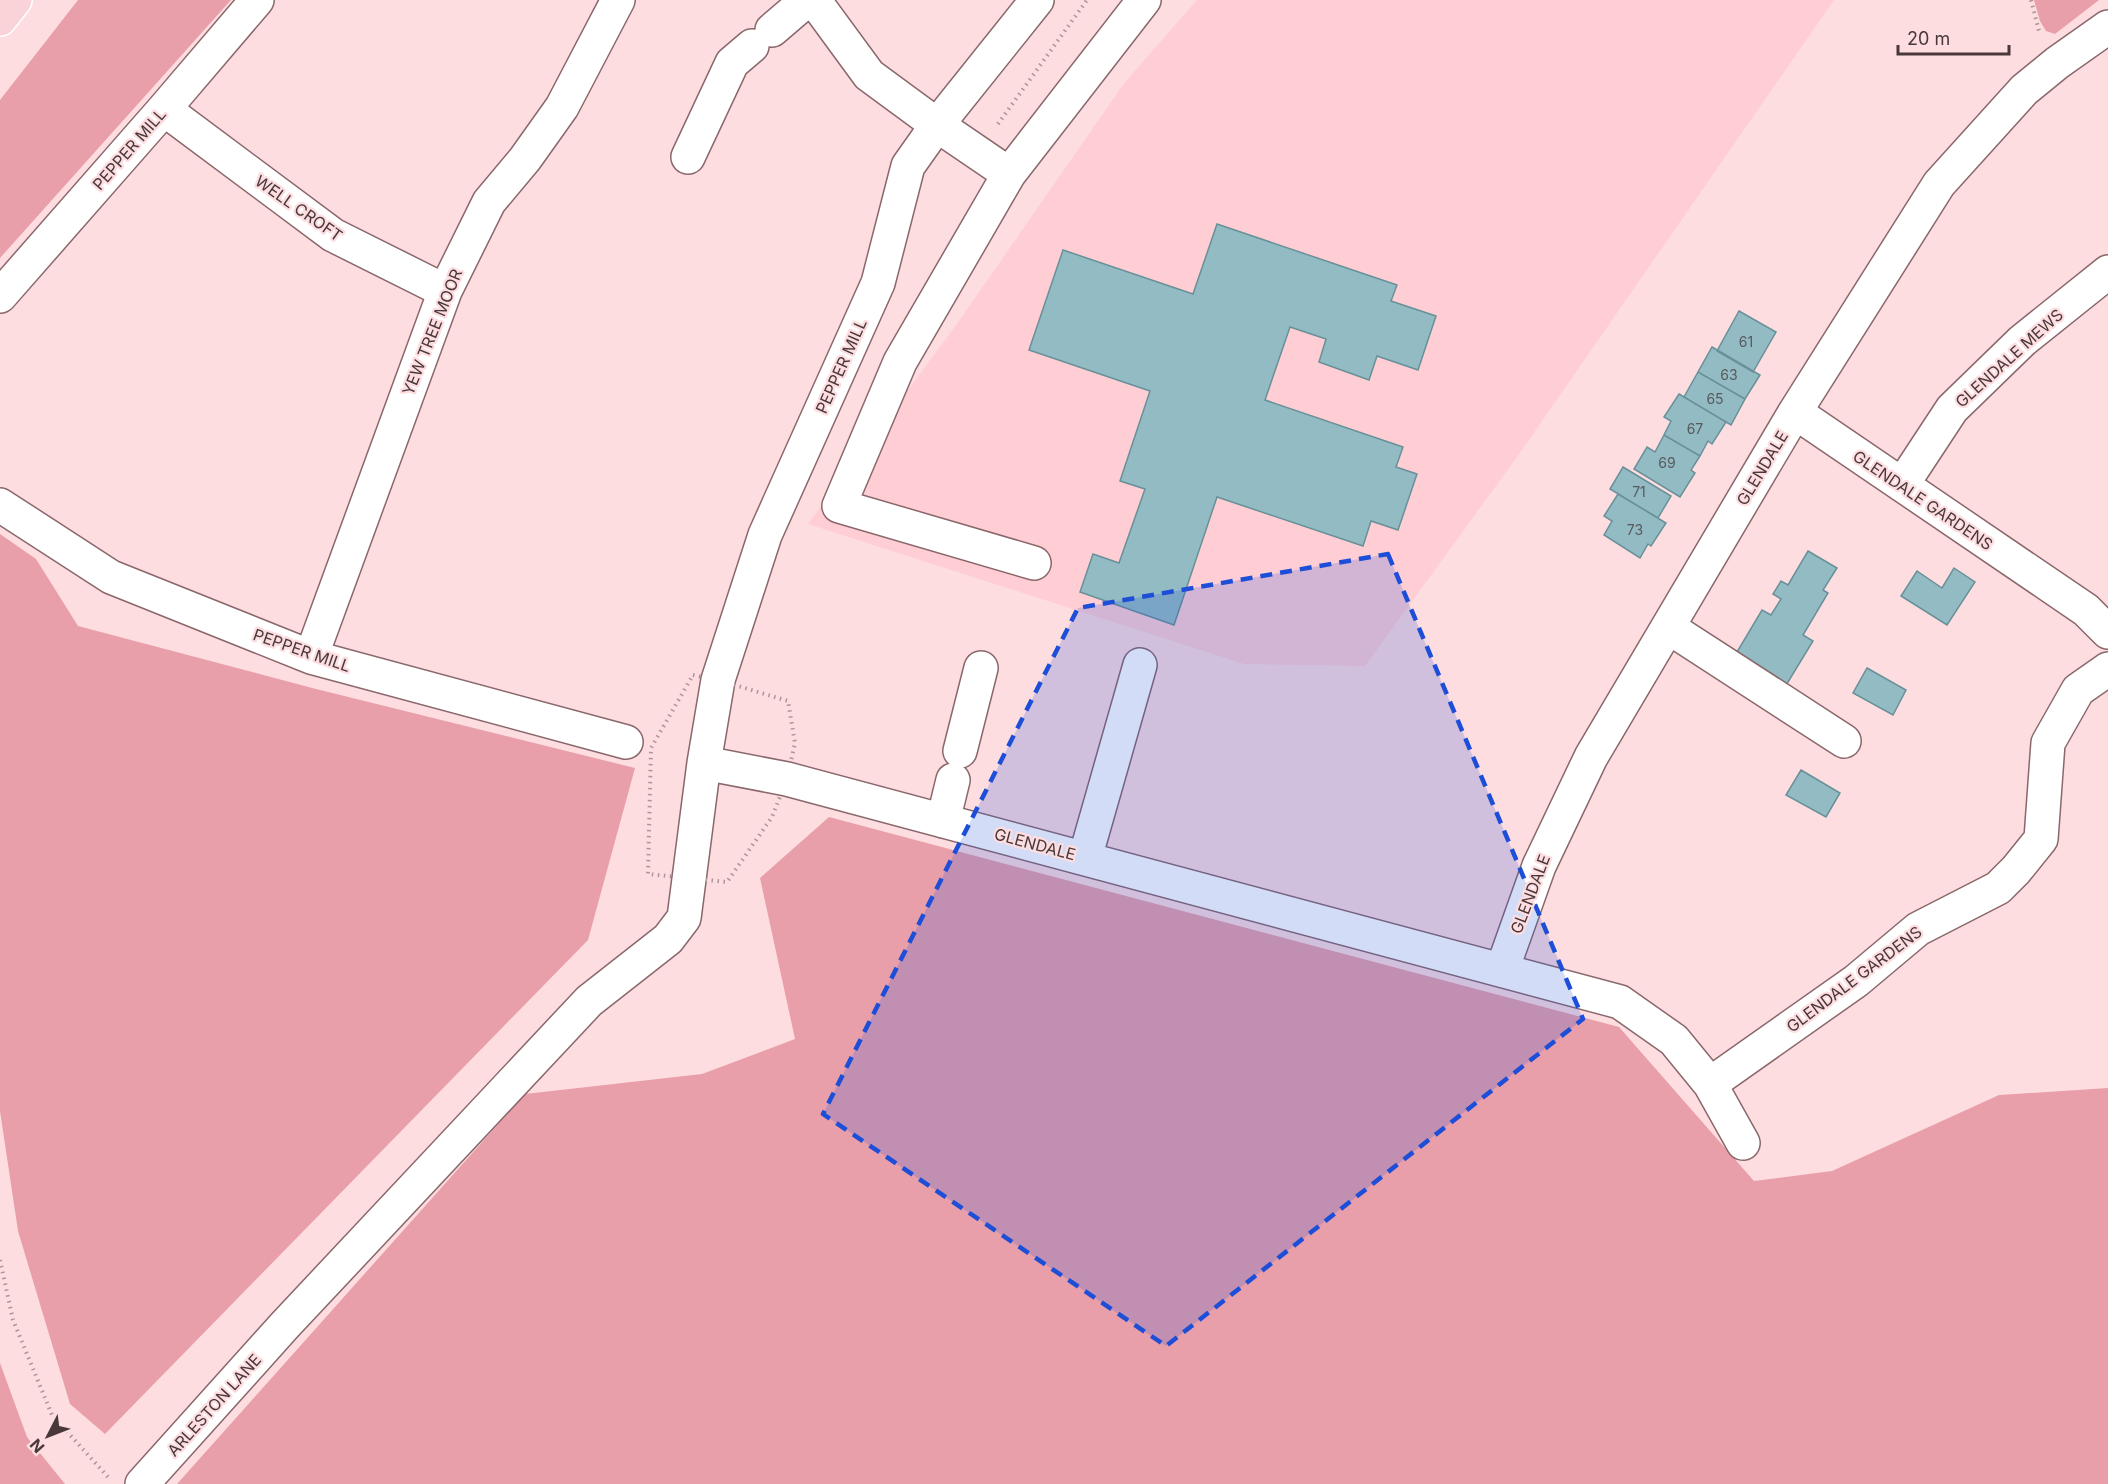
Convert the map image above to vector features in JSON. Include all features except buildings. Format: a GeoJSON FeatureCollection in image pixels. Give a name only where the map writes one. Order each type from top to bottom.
{"type":"FeatureCollection","features":[{"type":"Feature","properties":{"kind":"main road"},"geometry":{"type":"LineString","coordinates":[[0,19],[15,0]]}},
{"type":"Feature","properties":{"kind":"street","name":"PEPPER MILL"},"geometry":{"type":"LineString","coordinates":[[0,296],[257,0]]}},
{"type":"Feature","properties":{"kind":"street","name":"YEW TREE MOOR"},"geometry":{"type":"LineString","coordinates":[[311,657],[445,291],[489,202],[525,159],[562,107],[618,0]]}},
{"type":"Feature","properties":{"kind":"street"},"geometry":{"type":"LineString","coordinates":[[688,157],[732,63],[807,0]]}},
{"type":"Feature","properties":{"kind":"street"},"geometry":{"type":"LineString","coordinates":[[814,0],[869,75],[1009,174]]}},
{"type":"Feature","properties":{"kind":"street","name":"PEPPER MILL"},"geometry":{"type":"LineString","coordinates":[[285,1325],[589,1000],[668,939],[684,918],[704,764],[718,680],[765,535],[878,283],[908,166],[937,125],[1037,0]]}},
{"type":"Feature","properties":{"kind":"street"},"geometry":{"type":"LineString","coordinates":[[1034,563],[839,506],[900,362],[1009,174],[1144,0]]}},
{"type":"Feature","properties":{"kind":"street","name":"GLENDALE"},"geometry":{"type":"LineString","coordinates":[[1502,970],[1539,866],[1591,758],[1795,412],[1939,184],[2024,90],[2057,63],[2108,27]]}},
{"type":"Feature","properties":{"kind":"street","name":"WELL CROFT"},"geometry":{"type":"LineString","coordinates":[[164,109],[333,235],[445,291]]}},
{"type":"Feature","properties":{"kind":"street","name":"GLENDALE MEWS"},"geometry":{"type":"LineString","coordinates":[[1902,485],[1952,409],[2022,341],[2108,272]]}},
{"type":"Feature","properties":{"kind":"street"},"geometry":{"type":"LineString","coordinates":[[850,345],[900,362]]}},
{"type":"Feature","properties":{"kind":"street","name":"GLENDALE GARDENS"},"geometry":{"type":"LineString","coordinates":[[1795,412],[2086,610],[2108,632]]}},
{"type":"Feature","properties":{"kind":"street","name":"PEPPER MILL"},"geometry":{"type":"LineString","coordinates":[[0,505],[111,577],[311,657],[626,742]]}},
{"type":"Feature","properties":{"kind":"street"},"geometry":{"type":"LineString","coordinates":[[1668,627],[1844,741]]}},
{"type":"Feature","properties":{"kind":"street"},"geometry":{"type":"LineString","coordinates":[[1085,858],[1140,665]]}},
{"type":"Feature","properties":{"kind":"street"},"geometry":{"type":"LineString","coordinates":[[943,820],[981,668]]}},
{"type":"Feature","properties":{"kind":"street","name":"GLENDALE GARDENS"},"geometry":{"type":"LineString","coordinates":[[1710,1084],[1856,981],[1918,929],[1998,888],[2016,870],[2041,839],[2048,743],[2078,690],[2108,669]]}},
{"type":"Feature","properties":{"kind":"street","name":"GLENDALE"},"geometry":{"type":"LineString","coordinates":[[704,764],[787,779],[1620,1002],[1674,1040],[1710,1084],[1743,1143]]}},
{"type":"Feature","properties":{"kind":"street","name":"ARLESTON LANE"},"geometry":{"type":"LineString","coordinates":[[142,1484],[285,1325]]}},
{"type":"Feature","properties":{"kind":"path"},"geometry":{"type":"LineString","coordinates":[[0,1260],[13,1320],[52,1415],[115,1484]]}},
{"type":"Feature","properties":{"kind":"highlighted area"},"geometry":{"type":"Polygon","coordinates":[[[1388,554],[1583,1019],[1166,1346],[823,1114],[1078,608],[1388,554]]]}},
{"type":"Feature","properties":{"kind":"shaded area"},"geometry":{"type":"Polygon","coordinates":[[[78,0],[231,0],[0,258],[0,100],[78,0]]]}},
{"type":"Feature","properties":{"kind":"shaded area"},"geometry":{"type":"Polygon","coordinates":[[[1197,0],[1834,0],[1517,457],[1365,666],[1244,664],[808,524],[954,328],[1125,82],[1197,0]]]}},
{"type":"Feature","properties":{"kind":"shaded area"},"geometry":{"type":"Polygon","coordinates":[[[2034,0],[2099,0],[2055,34],[2046,31],[2040,21],[2034,0]]]}},
{"type":"Feature","properties":{"kind":"shaded area"},"geometry":{"type":"Polygon","coordinates":[[[0,534],[36,559],[78,626],[316,689],[635,768],[588,940],[105,1434],[70,1404],[18,1231],[0,1111],[0,534]]]}},
{"type":"Feature","properties":{"kind":"shaded area"},"geometry":{"type":"Polygon","coordinates":[[[829,817],[1619,1027],[1754,1181],[1832,1171],[1999,1095],[2108,1088],[2108,1484],[177,1484],[525,1094],[702,1074],[795,1039],[760,878],[829,817]]]}},
{"type":"Feature","properties":{"kind":"shaded area"},"geometry":{"type":"Polygon","coordinates":[[[0,1363],[27,1437],[65,1484],[0,1484],[0,1363]]]}}]}
